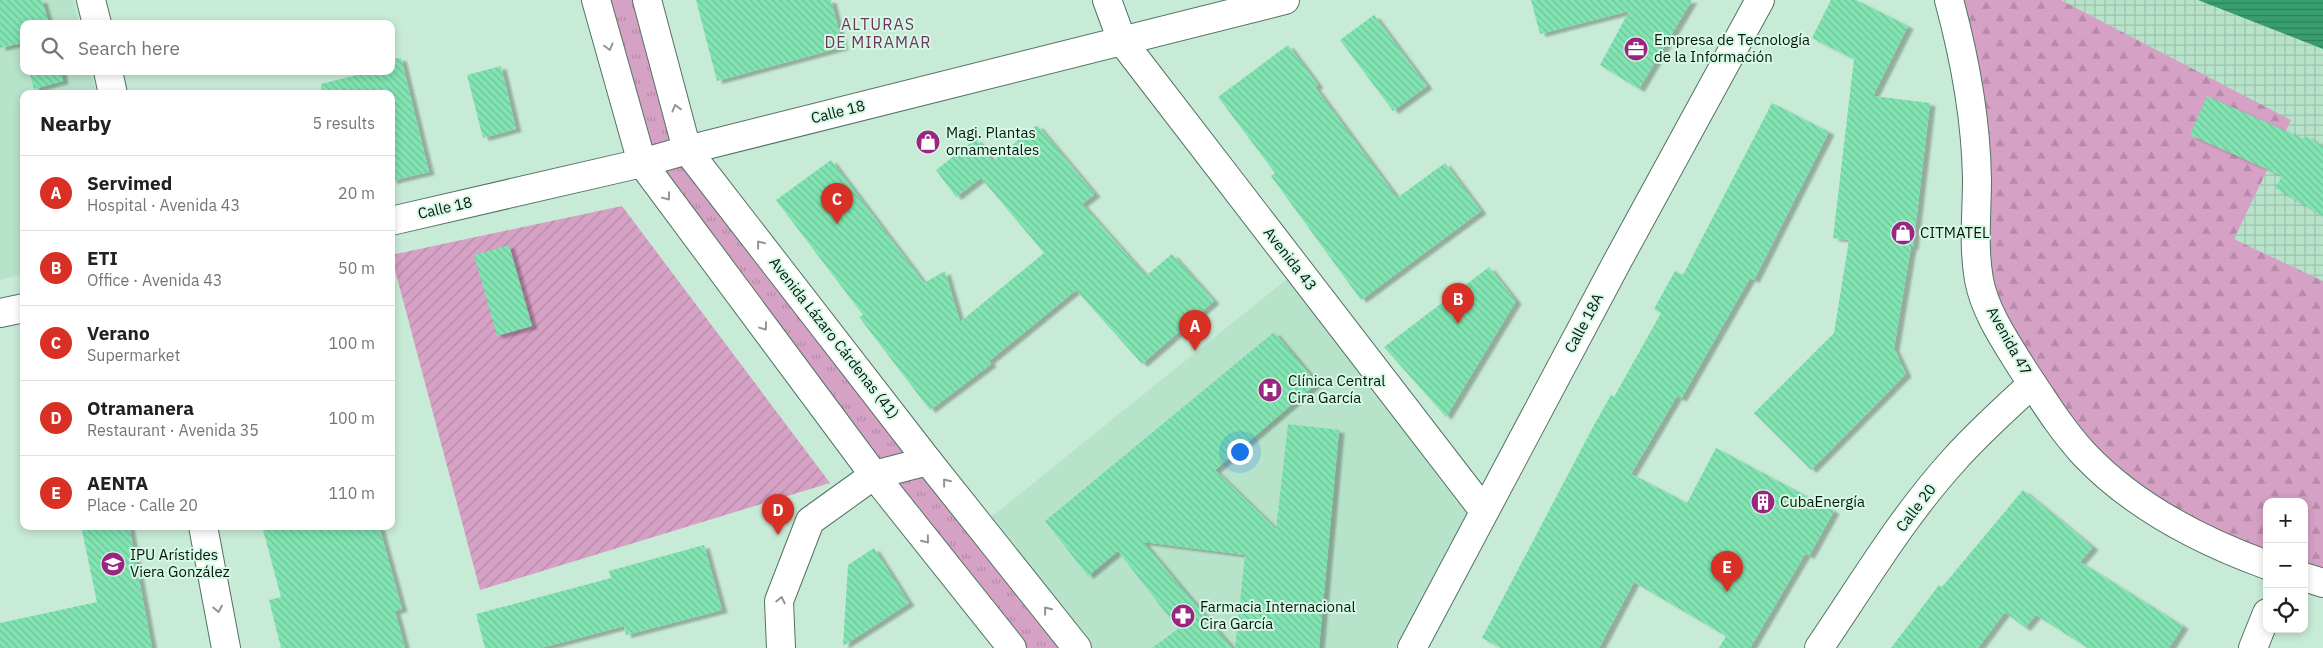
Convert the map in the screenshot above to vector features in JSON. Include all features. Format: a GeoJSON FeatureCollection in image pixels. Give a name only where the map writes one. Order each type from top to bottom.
{"type":"FeatureCollection","features":[{"type":"Feature","properties":{"kind":"street"},"geometry":{"type":"LineString","coordinates":[[91,0],[96,20]]}},
{"type":"Feature","properties":{"kind":"street"},"geometry":{"type":"LineString","coordinates":[[596,0],[642,163],[874,475],[1012,648]]}},
{"type":"Feature","properties":{"kind":"street","name":"Avenida Lázaro Cárdenas (41)"},"geometry":{"type":"LineString","coordinates":[[647,0],[687,150],[928,461],[1077,648]]}},
{"type":"Feature","properties":{"kind":"street","name":"Avenida 43"},"geometry":{"type":"LineString","coordinates":[[1107,0],[1122,41],[1484,511]]}},
{"type":"Feature","properties":{"kind":"street","name":"Calle 18"},"geometry":{"type":"LineString","coordinates":[[395,220],[642,163],[687,150],[1284,0]]}},
{"type":"Feature","properties":{"kind":"street","name":"Calle 18A"},"geometry":{"type":"LineString","coordinates":[[1412,648],[1760,0]]}},
{"type":"Feature","properties":{"kind":"street","name":"Avenida 47"},"geometry":{"type":"LineString","coordinates":[[1949,0],[1964,59],[1972,110],[1977,178],[1975,238],[1979,282],[1992,317],[2053,416],[2084,454],[2115,482],[2156,512],[2202,538],[2263,563]]}},
{"type":"Feature","properties":{"kind":"street"},"geometry":{"type":"LineString","coordinates":[[109,75],[112,90]]}},
{"type":"Feature","properties":{"kind":"street"},"geometry":{"type":"LineString","coordinates":[[0,314],[20,309]]}},
{"type":"Feature","properties":{"kind":"street","name":"Calle 20"},"geometry":{"type":"LineString","coordinates":[[1819,648],[1931,487],[1984,428],[2032,384]]}},
{"type":"Feature","properties":{"kind":"street"},"geometry":{"type":"LineString","coordinates":[[781,648],[779,601],[810,521],[874,475],[928,461]]}},
{"type":"Feature","properties":{"kind":"street"},"geometry":{"type":"LineString","coordinates":[[204,530],[226,648]]}},
{"type":"Feature","properties":{"kind":"street"},"geometry":{"type":"LineString","coordinates":[[2308,579],[2323,583]]}},
{"type":"Feature","properties":{"kind":"street"},"geometry":{"type":"LineString","coordinates":[[2253,648],[2263,623]]}},
{"type":"Feature","properties":{"kind":"shaded area"},"geometry":{"type":"Polygon","coordinates":[[[0,0],[74,0],[78,20],[20,20],[20,75],[92,75],[95,90],[20,90],[20,275],[0,280],[0,0]]]}},
{"type":"Feature","properties":{"kind":"shaded area"},"geometry":{"type":"Polygon","coordinates":[[[2061,0],[2200,0],[2323,49],[2323,281],[2234,239],[2290,120],[2061,0]]]}},
{"type":"Feature","properties":{"kind":"shaded area"},"geometry":{"type":"Polygon","coordinates":[[[2198,0],[2323,0],[2323,49],[2198,0]]]}},
{"type":"Feature","properties":{"kind":"shaded area","name":"Clínica Central Cira García"},"geometry":{"type":"Polygon","coordinates":[[[1298,270],[1484,511],[1412,648],[1077,648],[980,526],[1298,270]]]}},
{"type":"Feature","properties":{"kind":"green space"},"geometry":{"type":"Polygon","coordinates":[[[596,0],[647,0],[687,150],[1077,648],[1012,648],[642,163],[596,0]]]}},
{"type":"Feature","properties":{"kind":"green space"},"geometry":{"type":"Polygon","coordinates":[[[1949,0],[2061,0],[2291,120],[2234,239],[2323,281],[2323,583],[2308,578],[2308,498],[2263,498],[2263,563],[2115,482],[1992,317],[1949,0]]]}},
{"type":"Feature","properties":{"kind":"green space"},"geometry":{"type":"Polygon","coordinates":[[[622,206],[830,483],[480,590],[395,270],[395,254],[622,206]]]}},
{"type":"Feature","properties":{"kind":"building"},"geometry":{"type":"Polygon","coordinates":[[[0,0],[42,0],[48,20],[20,20],[20,43],[0,48],[0,0]]]}},
{"type":"Feature","properties":{"kind":"building"},"geometry":{"type":"Polygon","coordinates":[[[696,0],[831,0],[843,47],[717,81],[696,0]]]}},
{"type":"Feature","properties":{"kind":"building","name":"Empresa de Tecnología de la Información"},"geometry":{"type":"Polygon","coordinates":[[[1531,0],[1692,0],[1639,89],[1600,65],[1629,11],[1540,34],[1531,0]]]}},
{"type":"Feature","properties":{"kind":"building"},"geometry":{"type":"Polygon","coordinates":[[[1831,0],[1856,0],[1908,26],[1873,96],[1930,103],[1913,247],[1911,247],[1894,348],[1906,374],[1811,470],[1754,413],[1834,333],[1849,240],[1833,238],[1854,59],[1812,38],[1831,0]]]}},
{"type":"Feature","properties":{"kind":"building"},"geometry":{"type":"Polygon","coordinates":[[[1374,15],[1427,86],[1393,111],[1340,40],[1374,15]]]}},
{"type":"Feature","properties":{"kind":"building"},"geometry":{"type":"Polygon","coordinates":[[[1288,45],[1318,85],[1315,87],[1397,198],[1445,163],[1481,211],[1361,300],[1271,176],[1275,173],[1218,97],[1288,45]]]}},
{"type":"Feature","properties":{"kind":"building"},"geometry":{"type":"Polygon","coordinates":[[[401,58],[429,172],[395,180],[395,90],[322,90],[321,84],[357,75],[395,75],[395,59],[401,58]]]}},
{"type":"Feature","properties":{"kind":"building"},"geometry":{"type":"Polygon","coordinates":[[[501,66],[516,129],[483,138],[467,75],[501,66]]]}},
{"type":"Feature","properties":{"kind":"building"},"geometry":{"type":"Polygon","coordinates":[[[30,75],[62,75],[63,81],[34,89],[30,75]]]}},
{"type":"Feature","properties":{"kind":"building"},"geometry":{"type":"Polygon","coordinates":[[[2207,96],[2304,139],[2306,136],[2323,146],[2323,216],[2275,188],[2282,176],[2190,135],[2207,96]]]}},
{"type":"Feature","properties":{"kind":"building"},"geometry":{"type":"Polygon","coordinates":[[[1772,103],[1829,132],[1754,280],[1750,278],[1681,399],[1677,396],[1631,474],[1687,503],[1716,448],[1834,511],[1809,556],[1805,554],[1750,648],[1719,648],[1726,636],[1634,582],[1599,648],[1502,648],[1482,638],[1593,427],[1611,395],[1614,397],[1661,313],[1654,309],[1675,271],[1683,275],[1772,103]]]}},
{"type":"Feature","properties":{"kind":"building"},"geometry":{"type":"Polygon","coordinates":[[[1037,125],[1095,194],[1082,204],[1146,276],[1172,254],[1214,301],[1142,364],[1076,290],[989,361],[991,364],[930,410],[859,317],[863,315],[776,200],[831,160],[924,283],[945,271],[960,322],[1044,253],[981,178],[956,197],[936,170],[976,139],[993,161],[1037,125]]]}},
{"type":"Feature","properties":{"kind":"building"},"geometry":{"type":"Polygon","coordinates":[[[509,245],[532,326],[497,336],[474,255],[509,245]]]}},
{"type":"Feature","properties":{"kind":"building"},"geometry":{"type":"Polygon","coordinates":[[[1489,267],[1516,301],[1446,417],[1384,347],[1489,267]]]}},
{"type":"Feature","properties":{"kind":"building"},"geometry":{"type":"Polygon","coordinates":[[[1274,332],[1317,383],[1215,470],[1276,529],[1288,424],[1339,430],[1319,648],[1235,648],[1245,555],[1143,542],[1232,648],[1152,648],[1178,629],[1118,551],[1088,576],[1045,521],[1274,332]]]}},
{"type":"Feature","properties":{"kind":"building"},"geometry":{"type":"Polygon","coordinates":[[[2023,490],[2093,547],[2080,562],[2183,626],[2169,648],[2088,648],[2036,615],[2025,628],[2005,612],[1978,648],[1891,648],[1939,585],[1942,587],[2023,490]]]}},
{"type":"Feature","properties":{"kind":"building","name":"IPU Arístides Viera González"},"geometry":{"type":"Polygon","coordinates":[[[82,530],[130,530],[152,648],[0,648],[0,623],[97,602],[82,530]]]}},
{"type":"Feature","properties":{"kind":"building"},"geometry":{"type":"Polygon","coordinates":[[[263,530],[380,530],[402,609],[395,611],[405,648],[281,648],[269,600],[281,597],[263,530]]]}},
{"type":"Feature","properties":{"kind":"building"},"geometry":{"type":"Polygon","coordinates":[[[704,545],[722,610],[626,635],[624,626],[541,648],[485,648],[476,614],[611,578],[609,571],[704,545]]]}},
{"type":"Feature","properties":{"kind":"building"},"geometry":{"type":"Polygon","coordinates":[[[874,548],[909,603],[843,646],[848,565],[874,548]]]}},
{"type":"Feature","properties":{"kind":"place","name":"Empresa de Tecnología de la Información"},"geometry":{"type":"Point","coordinates":[1636,49]}},
{"type":"Feature","properties":{"kind":"place","name":"Magi. Plantas ornamentales"},"geometry":{"type":"Point","coordinates":[928,142]}},
{"type":"Feature","properties":{"kind":"place","name":"Verano"},"geometry":{"type":"Point","coordinates":[837,224]}},
{"type":"Feature","properties":{"kind":"place","name":"CITMATEL"},"geometry":{"type":"Point","coordinates":[1903,233]}},
{"type":"Feature","properties":{"kind":"place","name":"ETI"},"geometry":{"type":"Point","coordinates":[1458,324]}},
{"type":"Feature","properties":{"kind":"place","name":"Servimed"},"geometry":{"type":"Point","coordinates":[1195,351]}},
{"type":"Feature","properties":{"kind":"place","name":"Clínica Central Cira García"},"geometry":{"type":"Point","coordinates":[1270,390]}},
{"type":"Feature","properties":{"kind":"place","name":"CubaEnergía"},"geometry":{"type":"Point","coordinates":[1763,502]}},
{"type":"Feature","properties":{"kind":"place","name":"Otramanera"},"geometry":{"type":"Point","coordinates":[778,535]}},
{"type":"Feature","properties":{"kind":"place","name":"IPU Arístides Viera González"},"geometry":{"type":"Point","coordinates":[113,564]}},
{"type":"Feature","properties":{"kind":"place","name":"AENTA"},"geometry":{"type":"Point","coordinates":[1727,592]}},
{"type":"Feature","properties":{"kind":"place","name":"Farmacia Internacional Cira García"},"geometry":{"type":"Point","coordinates":[1183,616]}},
{"type":"Feature","properties":{"kind":"district","name":"ALTURAS DE MIRAMAR"},"geometry":{"type":"Point","coordinates":[878,33]}}]}
